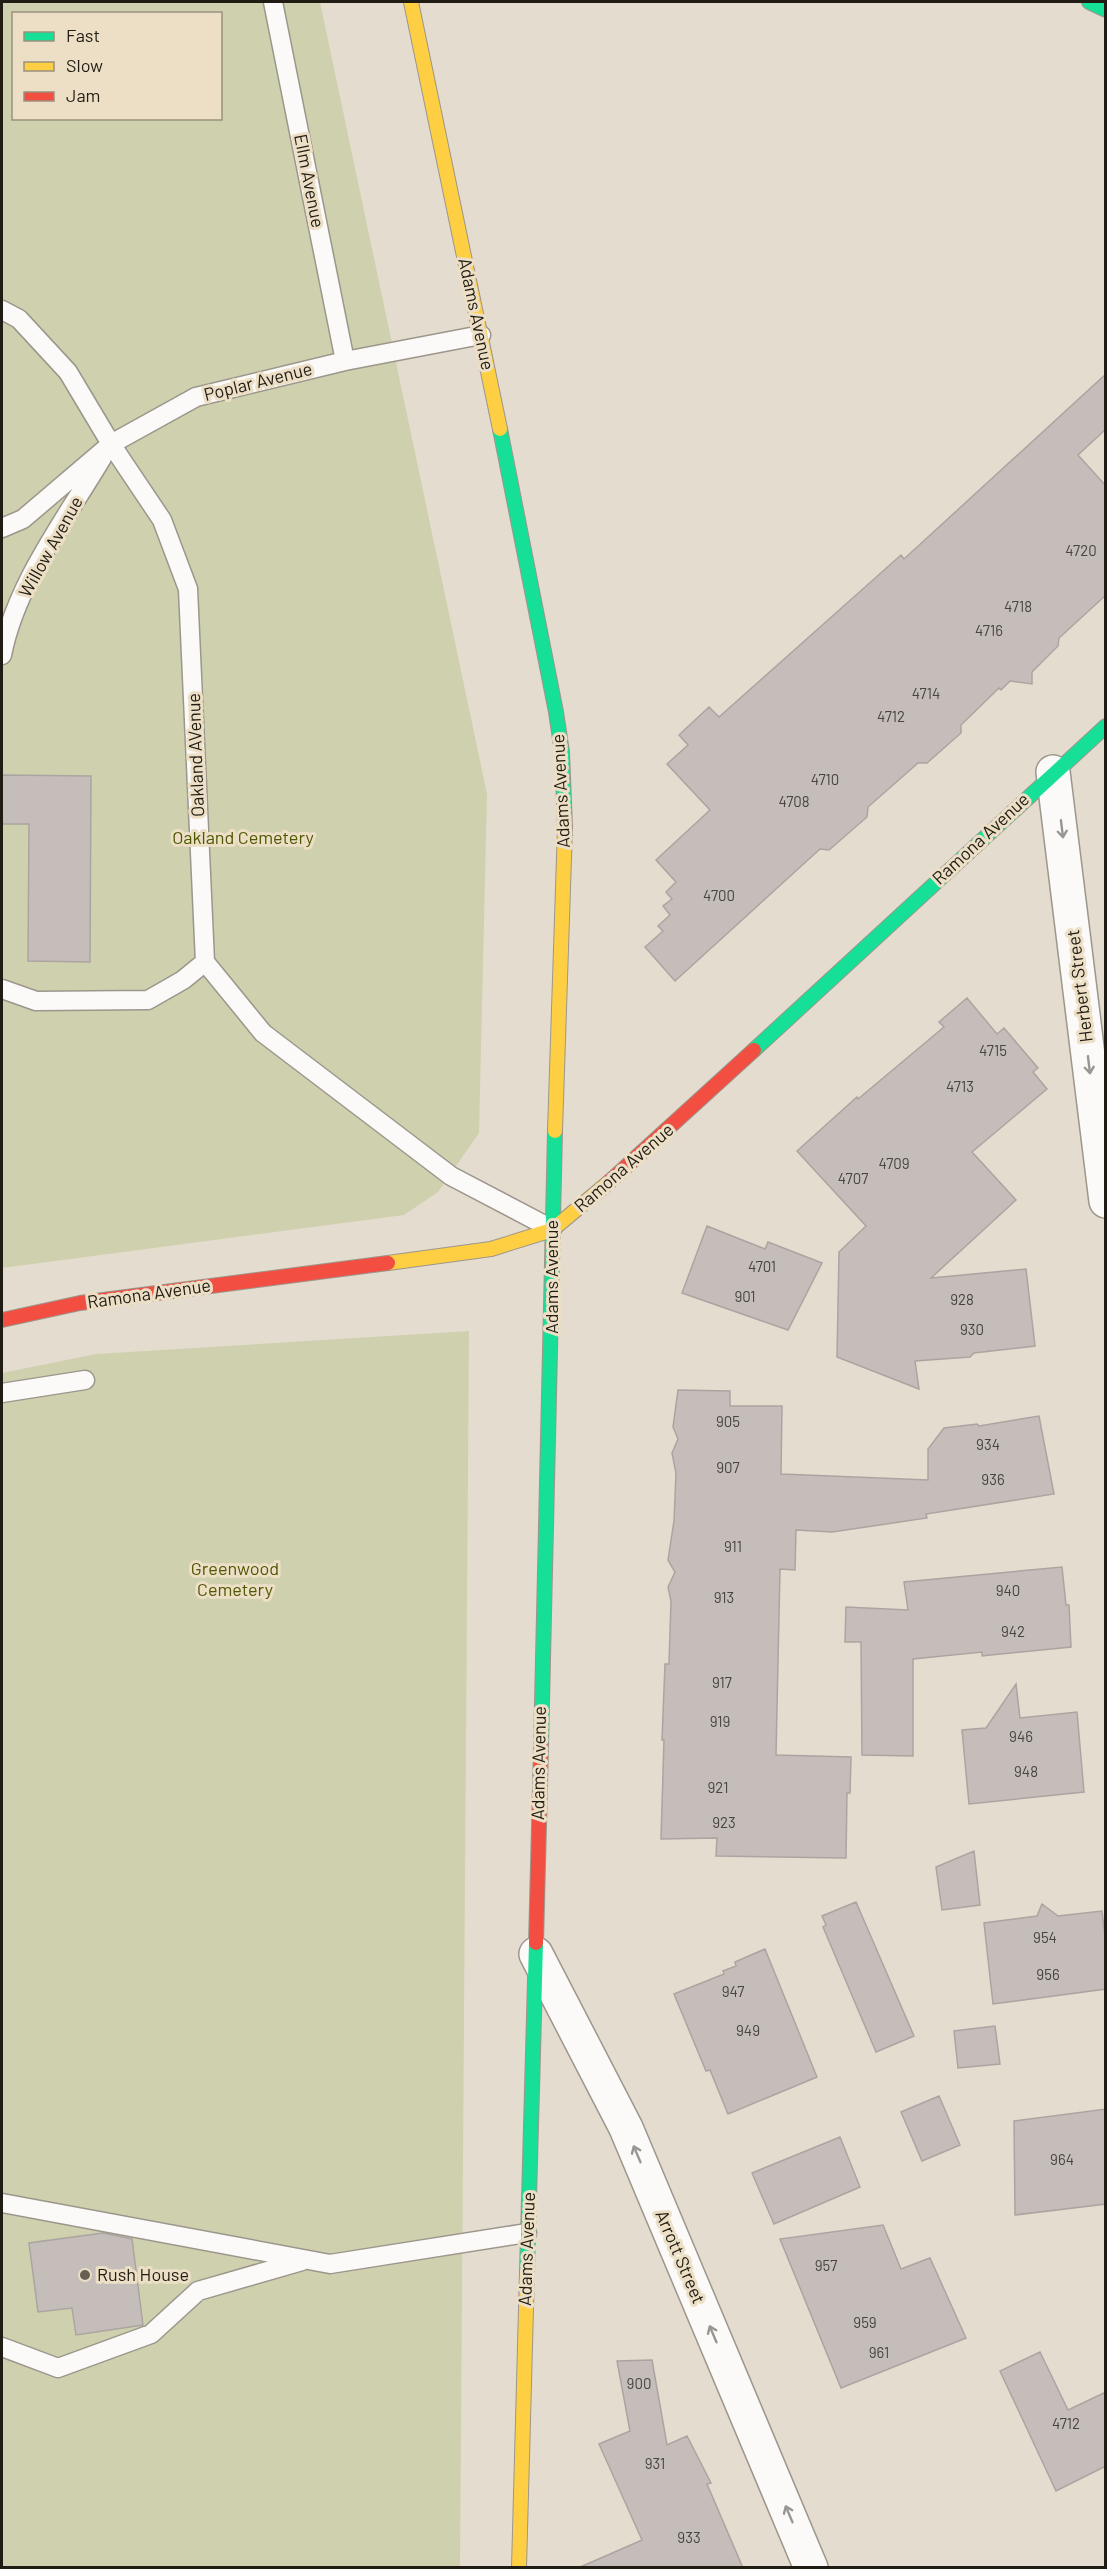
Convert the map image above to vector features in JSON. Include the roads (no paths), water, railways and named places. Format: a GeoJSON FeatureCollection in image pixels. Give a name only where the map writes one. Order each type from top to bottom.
{"type":"FeatureCollection","features":[{"type":"Feature","properties":{"kind":"main road","name":"Adams Avenue"},"geometry":{"type":"LineString","coordinates":[[411,2],[481,335],[562,752],[565,829],[552,1230],[554,1285],[519,2568]]}},
{"type":"Feature","properties":{"kind":"main road"},"geometry":{"type":"LineString","coordinates":[[1089,2],[1106,10]]}},
{"type":"Feature","properties":{"kind":"main road","name":"Ramona Avenue"},"geometry":{"type":"LineString","coordinates":[[2,1320],[80,1304],[491,1249],[552,1230],[626,1168],[1053,772],[1106,726]]}},
{"type":"Feature","properties":{"kind":"street","name":"Herbert Street"},"geometry":{"type":"LineString","coordinates":[[1053,772],[1106,1201]]}},
{"type":"Feature","properties":{"kind":"street","name":"Arrott Street"},"geometry":{"type":"LineString","coordinates":[[536,1954],[626,2128],[811,2568]]}},
{"type":"Feature","properties":{"kind":"lane","name":"Ellm Avenue"},"geometry":{"type":"LineString","coordinates":[[273,2],[345,361]]}},
{"type":"Feature","properties":{"kind":"lane","name":"Oakland AVenue"},"geometry":{"type":"LineString","coordinates":[[2,310],[19,319],[68,372],[111,444],[162,520],[188,589],[205,962]]}},
{"type":"Feature","properties":{"kind":"lane","name":"Poplar Avenue"},"geometry":{"type":"LineString","coordinates":[[2,528],[23,519],[111,444],[196,397],[345,361],[481,335]]}},
{"type":"Feature","properties":{"kind":"lane","name":"Willow Avenue"},"geometry":{"type":"LineString","coordinates":[[2,655],[6,633],[35,569],[111,444]]}},
{"type":"Feature","properties":{"kind":"lane"},"geometry":{"type":"LineString","coordinates":[[2,989],[36,1001],[148,1000],[183,980],[205,962],[263,1033],[451,1176],[492,1200],[552,1230]]}},
{"type":"Feature","properties":{"kind":"lane"},"geometry":{"type":"LineString","coordinates":[[2,1394],[85,1380]]}},
{"type":"Feature","properties":{"kind":"lane"},"geometry":{"type":"LineString","coordinates":[[2,2203],[330,2264],[527,2233]]}},
{"type":"Feature","properties":{"kind":"lane"},"geometry":{"type":"LineString","coordinates":[[2,2347],[58,2368],[152,2334],[198,2290],[304,2260]]}},
{"type":"Feature","properties":{"kind":"place","name":"Rush House"},"geometry":{"type":"Point","coordinates":[85,2275]}},
{"type":"Feature","properties":{"kind":"park label","name":"Oakland Cemetery"},"geometry":{"type":"Point","coordinates":[243,838]}},
{"type":"Feature","properties":{"kind":"park label","name":"Greenwood Cemetery"},"geometry":{"type":"Point","coordinates":[235,1579]}}]}
